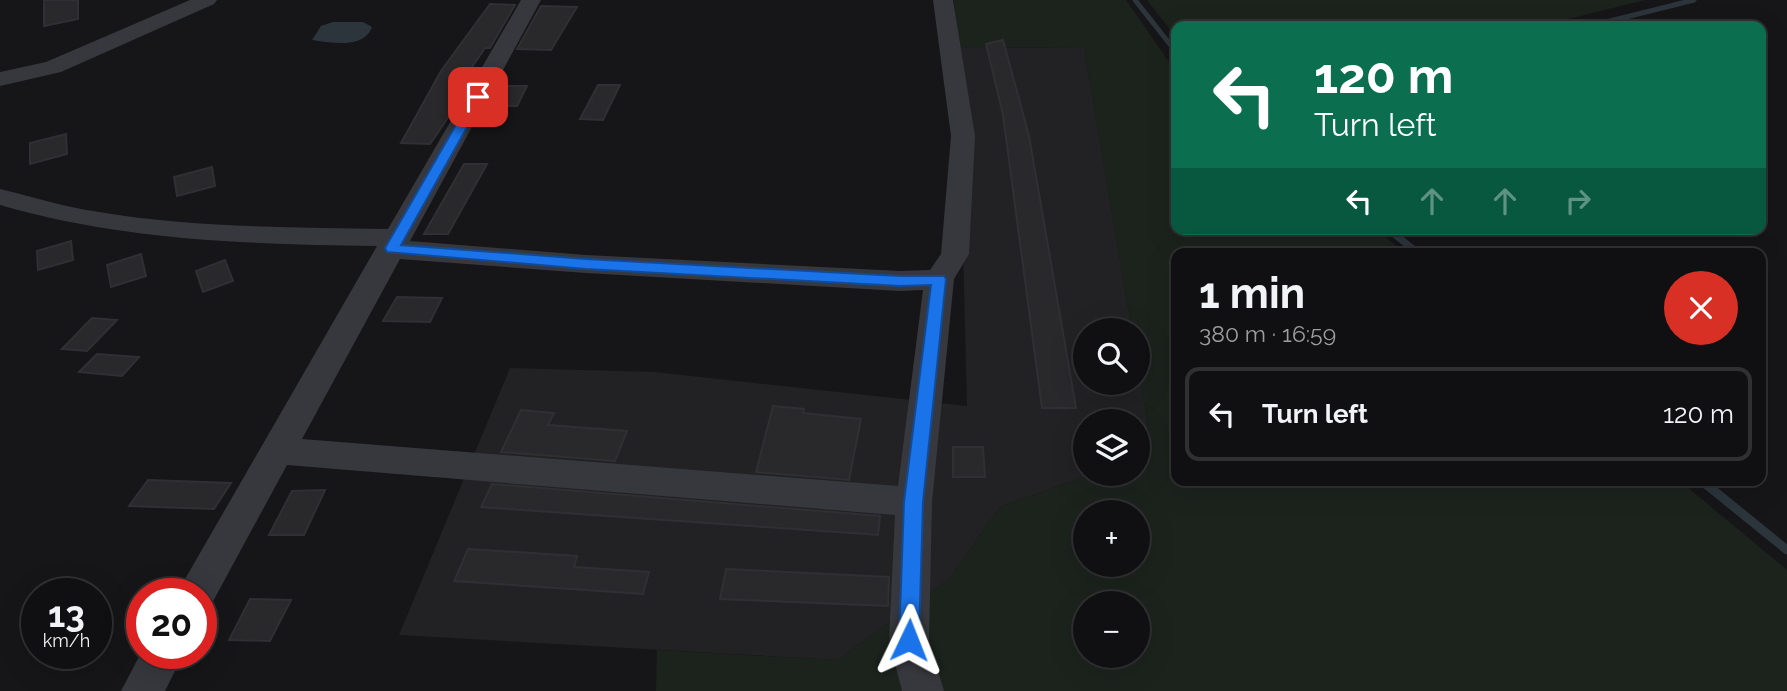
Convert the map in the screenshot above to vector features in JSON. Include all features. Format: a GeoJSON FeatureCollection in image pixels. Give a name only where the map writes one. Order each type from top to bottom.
{"type":"FeatureCollection","features":[{"type":"Feature","properties":{"kind":"street"},"geometry":{"type":"LineString","coordinates":[[0,79],[53,67],[207,0]]}},
{"type":"Feature","properties":{"kind":"street"},"geometry":{"type":"LineString","coordinates":[[206,578],[531,0]]}},
{"type":"Feature","properties":{"kind":"street"},"geometry":{"type":"LineString","coordinates":[[923,691],[909,640],[914,502],[939,279],[955,254],[963,136],[943,0]]}},
{"type":"Feature","properties":{"kind":"street"},"geometry":{"type":"LineString","coordinates":[[0,197],[35,208],[174,232],[395,243],[586,264],[900,281],[939,279]]}},
{"type":"Feature","properties":{"kind":"street"},"geometry":{"type":"LineString","coordinates":[[278,451],[914,502]]}},
{"type":"Feature","properties":{"kind":"street"},"geometry":{"type":"LineString","coordinates":[[142,691],[154,669]]}},
{"type":"Feature","properties":{"kind":"shaded area"},"geometry":{"type":"Polygon","coordinates":[[[954,0],[1126,0],[1171,65],[1171,235],[1383,235],[1399,248],[1171,248],[1171,486],[1686,486],[1787,570],[1787,691],[656,691],[657,650],[837,660],[948,580],[1000,507],[1073,481],[1073,486],[1150,486],[1150,409],[1145,409],[1143,395],[1150,395],[1150,318],[1130,318],[1084,48],[958,47],[954,0]]]}},
{"type":"Feature","properties":{"kind":"shaded area"},"geometry":{"type":"Polygon","coordinates":[[[1147,0],[1645,0],[1560,21],[1171,21],[1171,31],[1147,0]]]}},
{"type":"Feature","properties":{"kind":"shaded area"},"geometry":{"type":"Polygon","coordinates":[[[333,22],[363,22],[372,27],[368,34],[355,42],[312,40],[321,26],[333,22]]]}},
{"type":"Feature","properties":{"kind":"shaded area"},"geometry":{"type":"Polygon","coordinates":[[[958,47],[1084,48],[1130,318],[1073,318],[1073,395],[1143,395],[1145,409],[1073,409],[1073,481],[1000,507],[948,580],[837,660],[399,635],[510,368],[655,372],[967,406],[958,47]]]}},
{"type":"Feature","properties":{"kind":"building"},"geometry":{"type":"Polygon","coordinates":[[[44,0],[78,0],[78,19],[44,26],[44,0]]]}},
{"type":"Feature","properties":{"kind":"building"},"geometry":{"type":"Polygon","coordinates":[[[490,4],[515,5],[490,48],[485,48],[459,86],[468,86],[456,106],[430,144],[401,143],[441,71],[490,4]]]}},
{"type":"Feature","properties":{"kind":"building"},"geometry":{"type":"Polygon","coordinates":[[[541,6],[577,7],[551,50],[517,49],[541,6]]]}},
{"type":"Feature","properties":{"kind":"building"},"geometry":{"type":"Polygon","coordinates":[[[1003,40],[1029,136],[1076,408],[1042,408],[1003,115],[986,44],[1003,40]]]}},
{"type":"Feature","properties":{"kind":"building"},"geometry":{"type":"Polygon","coordinates":[[[598,85],[620,85],[603,120],[580,119],[598,85]]]}},
{"type":"Feature","properties":{"kind":"building"},"geometry":{"type":"Polygon","coordinates":[[[497,86],[527,86],[517,106],[486,106],[497,86]]]}},
{"type":"Feature","properties":{"kind":"building"},"geometry":{"type":"Polygon","coordinates":[[[66,134],[67,154],[30,164],[30,143],[66,134]]]}},
{"type":"Feature","properties":{"kind":"building"},"geometry":{"type":"Polygon","coordinates":[[[464,164],[487,164],[448,234],[424,234],[464,164]]]}},
{"type":"Feature","properties":{"kind":"building"},"geometry":{"type":"Polygon","coordinates":[[[212,167],[215,186],[177,196],[174,177],[212,167]]]}},
{"type":"Feature","properties":{"kind":"building"},"geometry":{"type":"Polygon","coordinates":[[[71,241],[73,260],[38,270],[37,251],[71,241]]]}},
{"type":"Feature","properties":{"kind":"building"},"geometry":{"type":"Polygon","coordinates":[[[141,254],[146,276],[111,287],[107,265],[141,254]]]}},
{"type":"Feature","properties":{"kind":"building"},"geometry":{"type":"Polygon","coordinates":[[[225,260],[233,281],[203,292],[196,271],[225,260]]]}},
{"type":"Feature","properties":{"kind":"building"},"geometry":{"type":"Polygon","coordinates":[[[397,297],[442,298],[430,322],[383,321],[397,297]]]}},
{"type":"Feature","properties":{"kind":"building"},"geometry":{"type":"Polygon","coordinates":[[[92,318],[117,320],[87,351],[62,349],[92,318]]]}},
{"type":"Feature","properties":{"kind":"building"},"geometry":{"type":"Polygon","coordinates":[[[97,354],[139,357],[122,376],[79,372],[97,354]]]}},
{"type":"Feature","properties":{"kind":"building"},"geometry":{"type":"Polygon","coordinates":[[[773,406],[804,409],[803,413],[861,419],[849,480],[756,472],[773,406]]]}},
{"type":"Feature","properties":{"kind":"building"},"geometry":{"type":"Polygon","coordinates":[[[521,410],[554,413],[548,425],[627,431],[615,461],[501,452],[521,410]]]}},
{"type":"Feature","properties":{"kind":"building"},"geometry":{"type":"Polygon","coordinates":[[[953,447],[983,447],[985,477],[953,477],[953,447]]]}},
{"type":"Feature","properties":{"kind":"building"},"geometry":{"type":"Polygon","coordinates":[[[148,480],[231,483],[214,509],[129,506],[148,480]]]}},
{"type":"Feature","properties":{"kind":"building"},"geometry":{"type":"Polygon","coordinates":[[[492,484],[880,516],[878,535],[481,507],[492,484]]]}},
{"type":"Feature","properties":{"kind":"building"},"geometry":{"type":"Polygon","coordinates":[[[325,490],[304,535],[269,535],[292,491],[325,490]]]}},
{"type":"Feature","properties":{"kind":"building"},"geometry":{"type":"Polygon","coordinates":[[[468,549],[577,556],[574,567],[649,572],[643,594],[454,581],[468,549]]]}},
{"type":"Feature","properties":{"kind":"building"},"geometry":{"type":"Polygon","coordinates":[[[726,569],[889,577],[888,606],[720,599],[726,569]]]}},
{"type":"Feature","properties":{"kind":"building"},"geometry":{"type":"Polygon","coordinates":[[[250,599],[291,600],[270,641],[229,640],[250,599]]]}},
{"type":"Feature","properties":{"kind":"waterway"},"geometry":{"type":"LineString","coordinates":[[1135,0],[1171,46]]}},
{"type":"Feature","properties":{"kind":"waterway"},"geometry":{"type":"LineString","coordinates":[[1610,21],[1694,0]]}},
{"type":"Feature","properties":{"kind":"waterway"},"geometry":{"type":"LineString","coordinates":[[1395,235],[1412,248]]}},
{"type":"Feature","properties":{"kind":"waterway"},"geometry":{"type":"LineString","coordinates":[[1708,486],[1787,550]]}},
{"type":"Feature","properties":{"kind":"route"},"geometry":{"type":"LineString","coordinates":[[478,97],[392,248],[586,264],[900,281],[939,279],[914,502],[909,640]]}}]}
